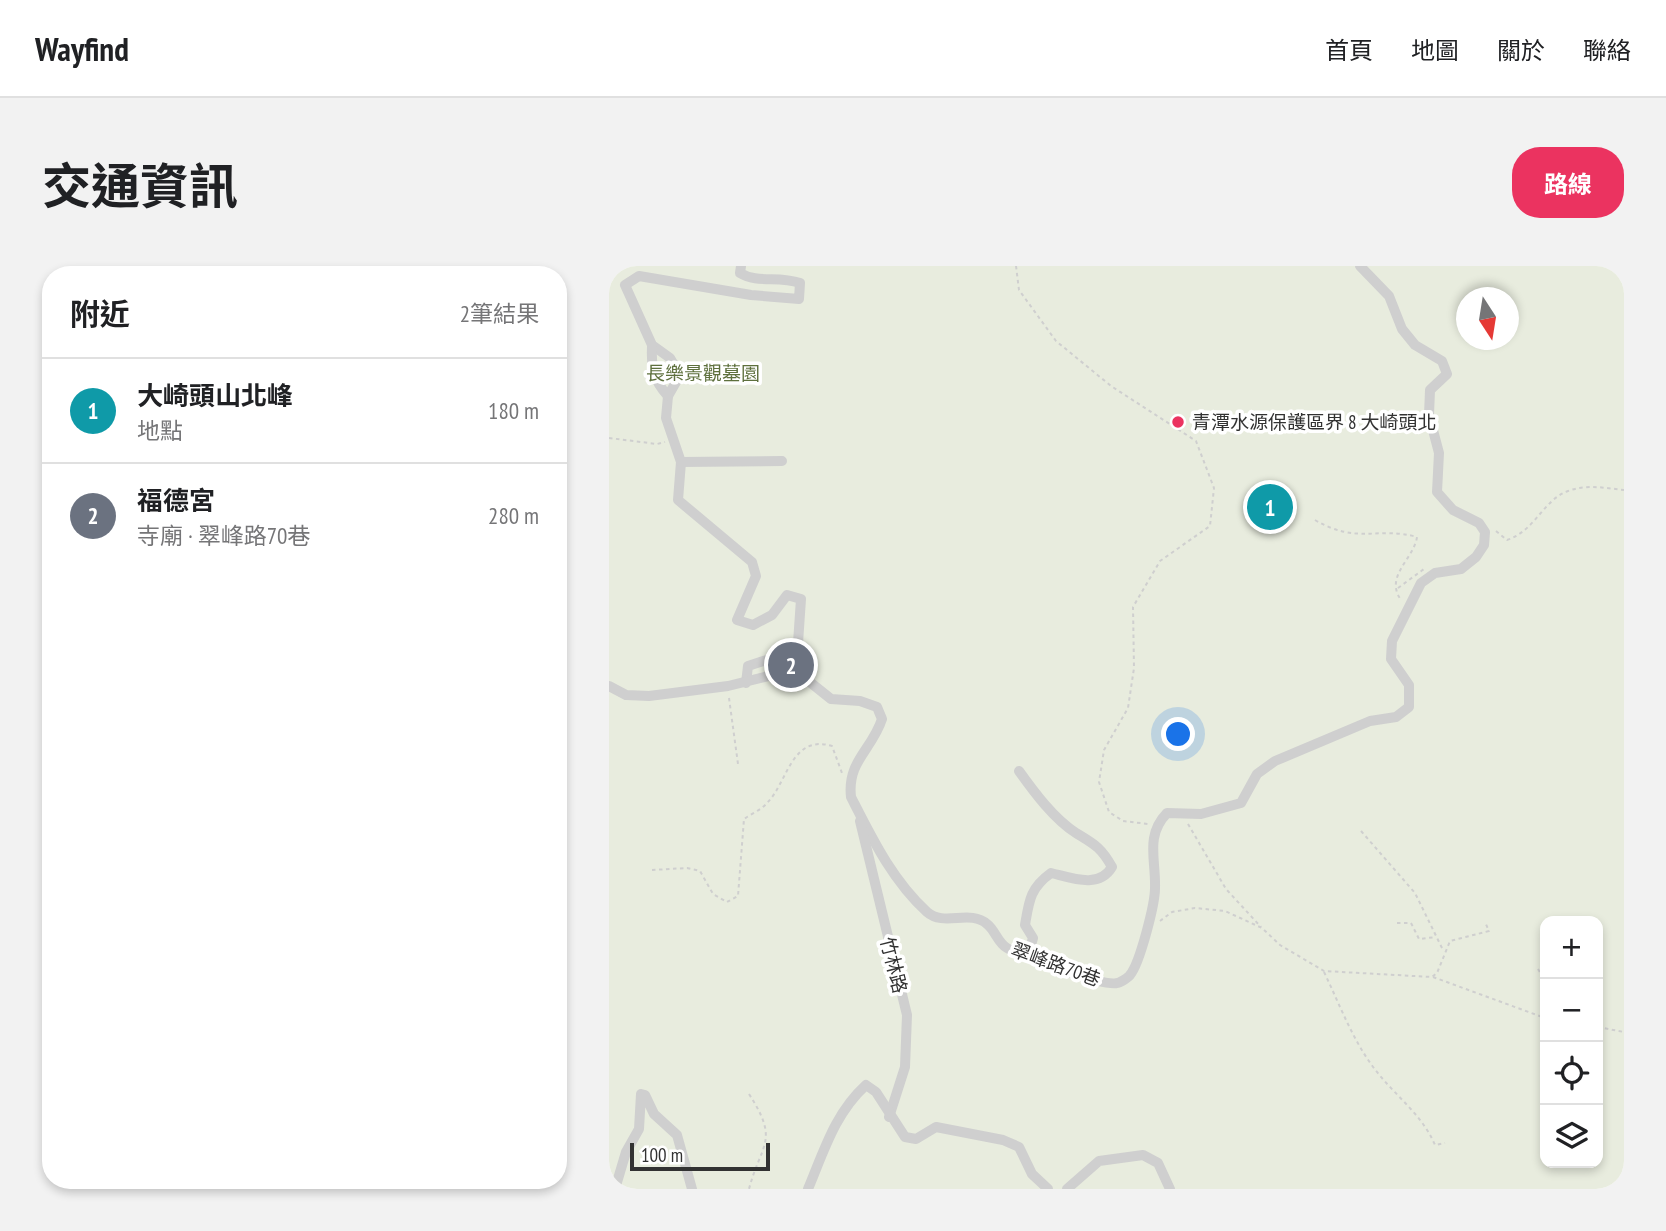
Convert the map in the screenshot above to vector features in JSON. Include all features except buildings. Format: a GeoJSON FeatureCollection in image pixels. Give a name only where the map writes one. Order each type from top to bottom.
{"type":"FeatureCollection","features":[{"type":"Feature","properties":{"kind":"street"},"geometry":{"type":"LineString","coordinates":[[668,396],[656,384],[651,365],[652,345],[625,285],[639,276],[751,295],[799,299],[800,283],[784,277],[750,279],[740,274],[741,266]]}},
{"type":"Feature","properties":{"kind":"street"},"geometry":{"type":"LineString","coordinates":[[1156,824],[1167,813],[1213,812],[1241,803],[1257,774],[1275,761],[1370,720],[1396,717],[1409,707],[1409,685],[1391,659],[1392,641],[1421,583],[1435,573],[1461,569],[1476,557],[1484,545],[1485,532],[1479,523],[1453,510],[1437,492],[1439,453],[1429,415],[1430,390],[1447,374],[1442,361],[1415,345],[1402,329],[1389,296],[1360,266]]}},
{"type":"Feature","properties":{"kind":"street"},"geometry":{"type":"LineString","coordinates":[[652,345],[670,358],[680,374],[668,396],[666,418],[681,462],[678,500],[752,562],[756,576],[737,620],[753,625],[772,615],[787,595],[800,599],[798,643],[788,653],[748,666],[746,682]]}},
{"type":"Feature","properties":{"kind":"street"},"geometry":{"type":"LineString","coordinates":[[681,462],[782,461]]}},
{"type":"Feature","properties":{"kind":"street","name":"翠峰路70巷"},"geometry":{"type":"LineString","coordinates":[[609,686],[626,695],[649,696],[728,686],[782,673],[801,675],[831,699],[860,701],[877,707],[882,719],[879,729],[852,770],[851,797],[892,872],[929,914],[945,919],[977,918],[988,924],[1005,947],[1028,955],[1032,960],[1099,983],[1117,983],[1130,975],[1150,918],[1155,889],[1153,849],[1156,824]]}},
{"type":"Feature","properties":{"kind":"street"},"geometry":{"type":"LineString","coordinates":[[1019,771],[1035,793],[1076,833],[1090,838],[1112,867],[1097,880],[1085,881],[1051,873],[1036,883],[1030,895],[1025,925],[1033,937],[1028,955]]}},
{"type":"Feature","properties":{"kind":"street","name":"竹林路"},"geometry":{"type":"LineString","coordinates":[[859,812],[907,1015],[905,1067],[890,1117]]}},
{"type":"Feature","properties":{"kind":"street"},"geometry":{"type":"LineString","coordinates":[[808,1189],[832,1130],[849,1100],[866,1085],[876,1093],[905,1137],[916,1139],[936,1127],[1003,1140],[1019,1147],[1032,1174],[1048,1189]]}},
{"type":"Feature","properties":{"kind":"street"},"geometry":{"type":"LineString","coordinates":[[615,1189],[626,1152],[639,1129],[641,1094],[645,1094],[654,1115],[677,1135],[692,1189]]}},
{"type":"Feature","properties":{"kind":"street"},"geometry":{"type":"LineString","coordinates":[[1067,1189],[1099,1161],[1143,1155],[1158,1163],[1170,1189]]}},
{"type":"Feature","properties":{"kind":"path"},"geometry":{"type":"LineString","coordinates":[[1016,266],[1019,290],[1056,341],[1111,386],[1196,441],[1214,488],[1210,526],[1160,561],[1133,607],[1134,668],[1128,708],[1104,750],[1100,771],[1099,782],[1109,812],[1123,821],[1156,824]]}},
{"type":"Feature","properties":{"kind":"path"},"geometry":{"type":"LineString","coordinates":[[609,438],[657,444],[673,440]]}},
{"type":"Feature","properties":{"kind":"path"},"geometry":{"type":"LineString","coordinates":[[1485,532],[1497,531],[1507,540],[1514,537],[1533,525],[1567,491],[1594,486],[1624,490]]}},
{"type":"Feature","properties":{"kind":"path"},"geometry":{"type":"LineString","coordinates":[[1315,520],[1351,535],[1406,534],[1417,537],[1416,547],[1397,572],[1398,596],[1408,609]]}},
{"type":"Feature","properties":{"kind":"path"},"geometry":{"type":"LineString","coordinates":[[728,686],[738,764]]}},
{"type":"Feature","properties":{"kind":"path"},"geometry":{"type":"LineString","coordinates":[[652,870],[687,868],[700,871],[713,894],[727,902],[737,896],[744,819],[768,803],[783,773],[803,748],[821,743],[832,746],[843,777]]}},
{"type":"Feature","properties":{"kind":"path"},"geometry":{"type":"LineString","coordinates":[[1182,814],[1226,889],[1280,945],[1324,971],[1432,977],[1540,1016]]}},
{"type":"Feature","properties":{"kind":"path"},"geometry":{"type":"LineString","coordinates":[[1361,831],[1415,894],[1443,951]]}},
{"type":"Feature","properties":{"kind":"path"},"geometry":{"type":"LineString","coordinates":[[1158,929],[1161,920],[1172,912],[1195,908],[1225,911],[1262,928]]}},
{"type":"Feature","properties":{"kind":"path"},"geometry":{"type":"LineString","coordinates":[[1432,977],[1437,973],[1443,951],[1450,941],[1489,931],[1485,922]]}},
{"type":"Feature","properties":{"kind":"path"},"geometry":{"type":"LineString","coordinates":[[1397,923],[1411,923],[1419,939],[1437,937]]}},
{"type":"Feature","properties":{"kind":"path"},"geometry":{"type":"LineString","coordinates":[[1538,969],[1544,979]]}},
{"type":"Feature","properties":{"kind":"path"},"geometry":{"type":"LineString","coordinates":[[1324,971],[1358,1045],[1373,1067],[1428,1128],[1435,1145],[1445,1143]]}},
{"type":"Feature","properties":{"kind":"path"},"geometry":{"type":"LineString","coordinates":[[1603,1028],[1624,1032]]}},
{"type":"Feature","properties":{"kind":"path"},"geometry":{"type":"LineString","coordinates":[[749,1094],[762,1115],[766,1136],[765,1151],[756,1165],[749,1189]]}},
{"type":"Feature","properties":{"kind":"green space","name":"長樂景觀墓園"},"geometry":{"type":"Polygon","coordinates":[[[609,266],[1624,266],[1624,1189],[609,1189],[609,266]]]}},
{"type":"Feature","properties":{"kind":"place","name":"青潭水源保護區界 8 大崎頭北"},"geometry":{"type":"Point","coordinates":[1178,422]}},
{"type":"Feature","properties":{"kind":"place","name":"大崎頭山北峰"},"geometry":{"type":"Point","coordinates":[1270,507]}},
{"type":"Feature","properties":{"kind":"place","name":"福德宮"},"geometry":{"type":"Point","coordinates":[791,665]}}]}
